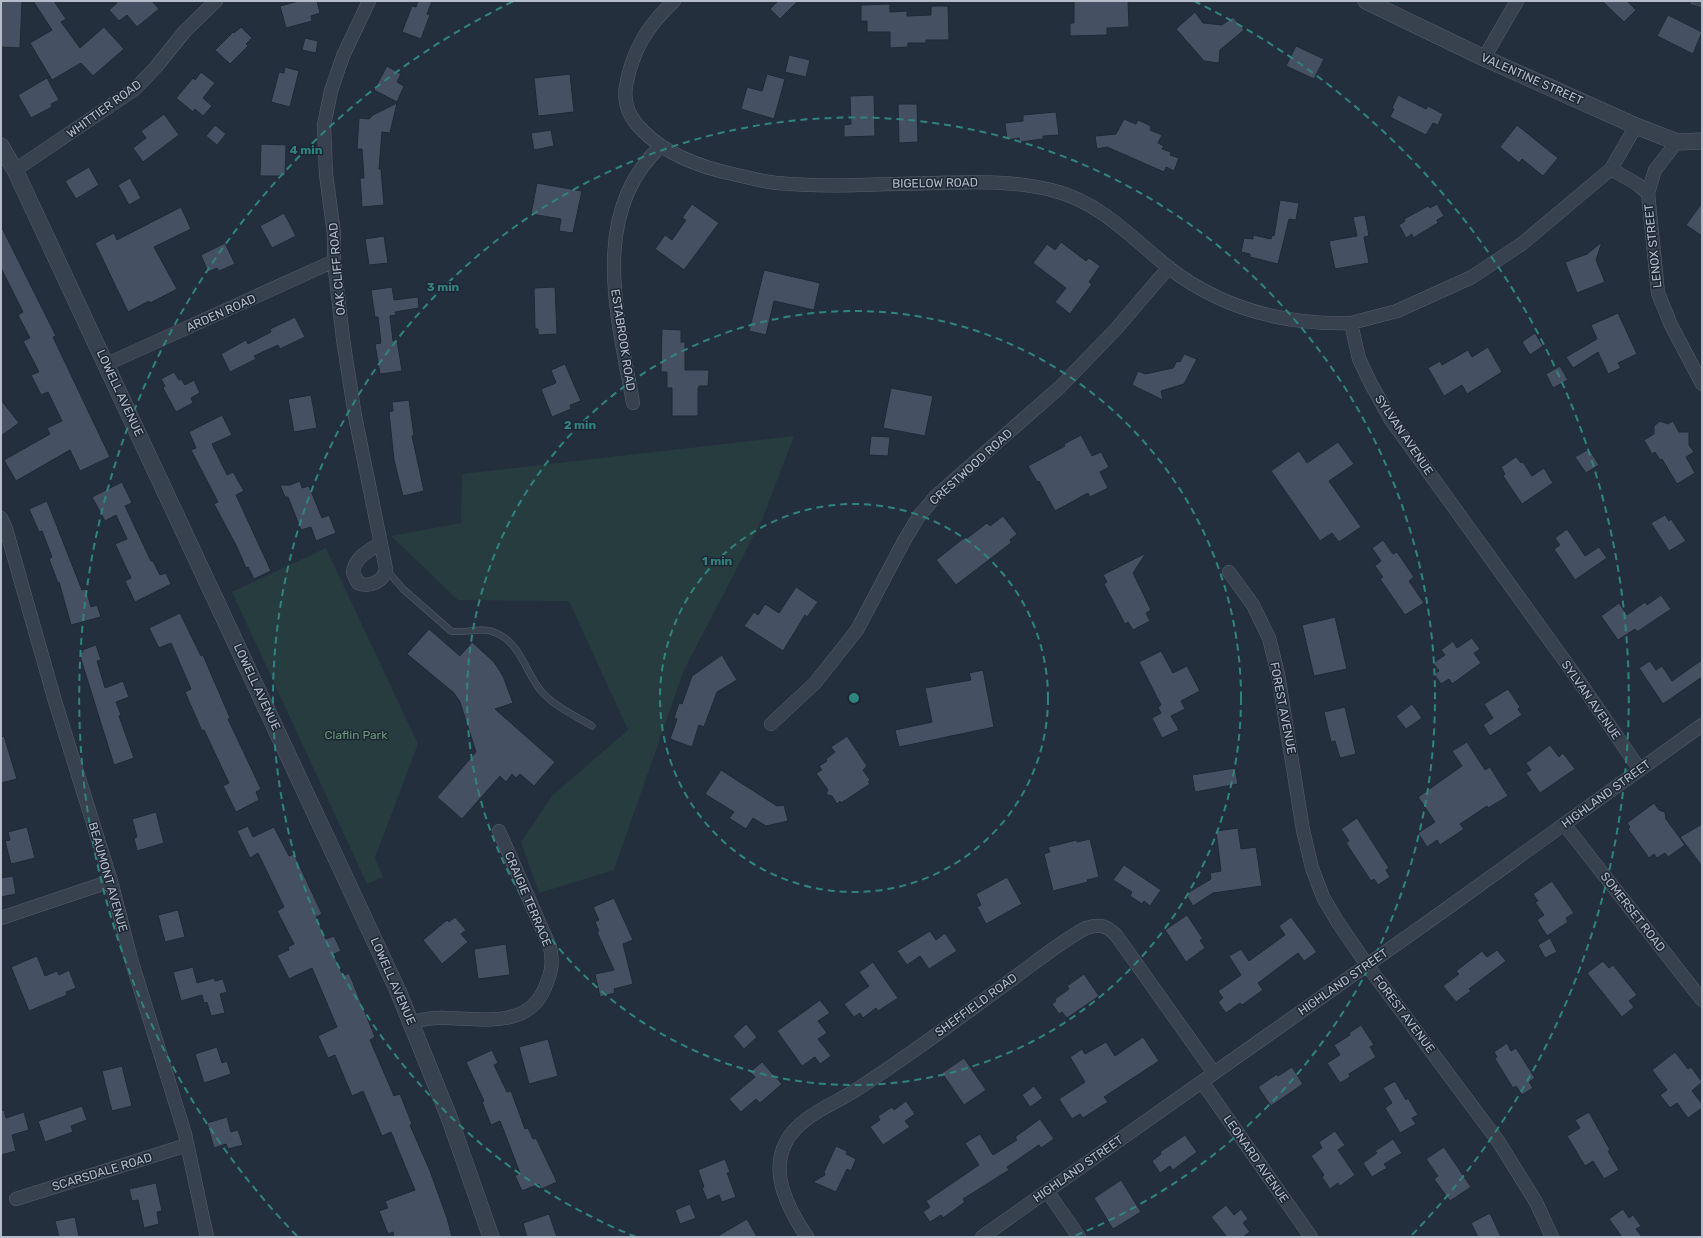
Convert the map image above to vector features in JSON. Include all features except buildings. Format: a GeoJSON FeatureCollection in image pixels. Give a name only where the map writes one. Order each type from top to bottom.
{"type":"FeatureCollection","features":[{"type":"Feature","properties":{"kind":"street","name":"WHITTIER ROAD"},"geometry":{"type":"LineString","coordinates":[[15,170],[134,89],[156,67],[185,31],[216,1]]}},
{"type":"Feature","properties":{"kind":"street","name":"OAK CLIFF ROAD"},"geometry":{"type":"LineString","coordinates":[[369,1],[343,56],[331,91],[324,125],[326,174],[334,234],[334,261],[343,339],[353,400],[386,569]]}},
{"type":"Feature","properties":{"kind":"street","name":"BIGELOW ROAD"},"geometry":{"type":"LineString","coordinates":[[674,1],[654,20],[639,45],[628,71],[625,93],[627,109],[636,124],[661,146],[709,170],[775,183],[836,185],[980,182],[1021,184],[1056,191],[1098,210],[1113,220],[1169,267],[1214,297],[1264,315],[1319,324],[1352,323]]}},
{"type":"Feature","properties":{"kind":"street","name":"VALENTINE STREET"},"geometry":{"type":"LineString","coordinates":[[1366,1],[1484,58],[1636,126],[1677,142],[1702,141]]}},
{"type":"Feature","properties":{"kind":"street"},"geometry":{"type":"LineString","coordinates":[[1484,58],[1517,1]]}},
{"type":"Feature","properties":{"kind":"street"},"geometry":{"type":"LineString","coordinates":[[1352,323],[1397,311],[1472,277],[1523,243],[1611,169],[1636,126]]}},
{"type":"Feature","properties":{"kind":"street","name":"LENOX STREET"},"geometry":{"type":"LineString","coordinates":[[1677,142],[1655,170],[1648,193],[1658,293],[1671,325],[1702,384]]}},
{"type":"Feature","properties":{"kind":"street","name":"LOWELL AVENUE"},"geometry":{"type":"LineString","coordinates":[[1,146],[15,170],[107,364],[412,1022],[449,1117],[491,1237]]}},
{"type":"Feature","properties":{"kind":"street","name":"ESTABROOK ROAD"},"geometry":{"type":"LineString","coordinates":[[633,403],[614,288],[618,220],[626,193],[638,172],[661,146]]}},
{"type":"Feature","properties":{"kind":"street","name":"LENOX STREET"},"geometry":{"type":"LineString","coordinates":[[1611,169],[1637,184],[1648,193]]}},
{"type":"Feature","properties":{"kind":"street","name":"ARDEN ROAD"},"geometry":{"type":"LineString","coordinates":[[107,364],[334,261]]}},
{"type":"Feature","properties":{"kind":"street","name":"CRESTWOOD ROAD"},"geometry":{"type":"LineString","coordinates":[[771,724],[815,683],[857,630],[904,541],[919,516],[936,496],[1065,382],[1116,329],[1169,267]]}},
{"type":"Feature","properties":{"kind":"street","name":"SYLVAN AVENUE"},"geometry":{"type":"LineString","coordinates":[[1352,323],[1359,359],[1391,420],[1577,678],[1640,770]]}},
{"type":"Feature","properties":{"kind":"street","name":"BEAUMONT AVENUE"},"geometry":{"type":"LineString","coordinates":[[1,518],[6,529],[55,701],[111,881],[130,959],[158,1041],[188,1145],[207,1237]]}},
{"type":"Feature","properties":{"kind":"street"},"geometry":{"type":"LineString","coordinates":[[380,543],[360,557],[354,566],[354,577],[358,583],[362,585],[373,583],[384,576],[386,569]]}},
{"type":"Feature","properties":{"kind":"street","name":"FOREST AVENUE"},"geometry":{"type":"LineString","coordinates":[[1229,572],[1253,605],[1269,638],[1278,674],[1303,830],[1312,868],[1323,897],[1336,921],[1367,965],[1498,1141],[1536,1202],[1552,1237]]}},
{"type":"Feature","properties":{"kind":"street","name":"HIGHLAND STREET"},"geometry":{"type":"LineString","coordinates":[[982,1237],[1367,965],[1702,725]]}},
{"type":"Feature","properties":{"kind":"street","name":"SOMERSET ROAD"},"geometry":{"type":"LineString","coordinates":[[1564,824],[1702,1000]]}},
{"type":"Feature","properties":{"kind":"street","name":"CRAIGIE TERRACE"},"geometry":{"type":"LineString","coordinates":[[412,1022],[443,1018],[499,1020],[512,1017],[530,1008],[544,991],[552,969],[553,960],[550,947],[499,831]]}},
{"type":"Feature","properties":{"kind":"street"},"geometry":{"type":"LineString","coordinates":[[1,918],[111,881]]}},
{"type":"Feature","properties":{"kind":"street","name":"SHEFFIELD ROAD"},"geometry":{"type":"LineString","coordinates":[[807,1237],[793,1217],[780,1177],[780,1158],[786,1142],[795,1129],[811,1117],[893,1065],[1086,928],[1096,925],[1107,926],[1116,935],[1214,1073]]}},
{"type":"Feature","properties":{"kind":"street","name":"LEONARD AVENUE"},"geometry":{"type":"LineString","coordinates":[[1202,1082],[1311,1237]]}},
{"type":"Feature","properties":{"kind":"street","name":"SCARSDALE ROAD"},"geometry":{"type":"LineString","coordinates":[[16,1199],[188,1145]]}},
{"type":"Feature","properties":{"kind":"street"},"geometry":{"type":"LineString","coordinates":[[1047,1191],[1079,1237]]}},
{"type":"Feature","properties":{"kind":"lane"},"geometry":{"type":"LineString","coordinates":[[1694,1],[1702,3]]}},
{"type":"Feature","properties":{"kind":"lane"},"geometry":{"type":"LineString","coordinates":[[386,569],[404,589],[451,630],[489,630],[499,634],[518,650],[537,685],[548,698],[592,726]]}},
{"type":"Feature","properties":{"kind":"green space"},"geometry":{"type":"Polygon","coordinates":[[[794,436],[762,520],[684,670],[614,870],[539,893],[521,842],[552,796],[628,730],[569,601],[458,600],[391,536],[461,523],[462,474],[794,436]]]}},
{"type":"Feature","properties":{"kind":"green space","name":"Claflin Park"},"geometry":{"type":"Polygon","coordinates":[[[326,548],[418,744],[375,858],[383,877],[367,884],[232,592],[326,548]]]}}]}
